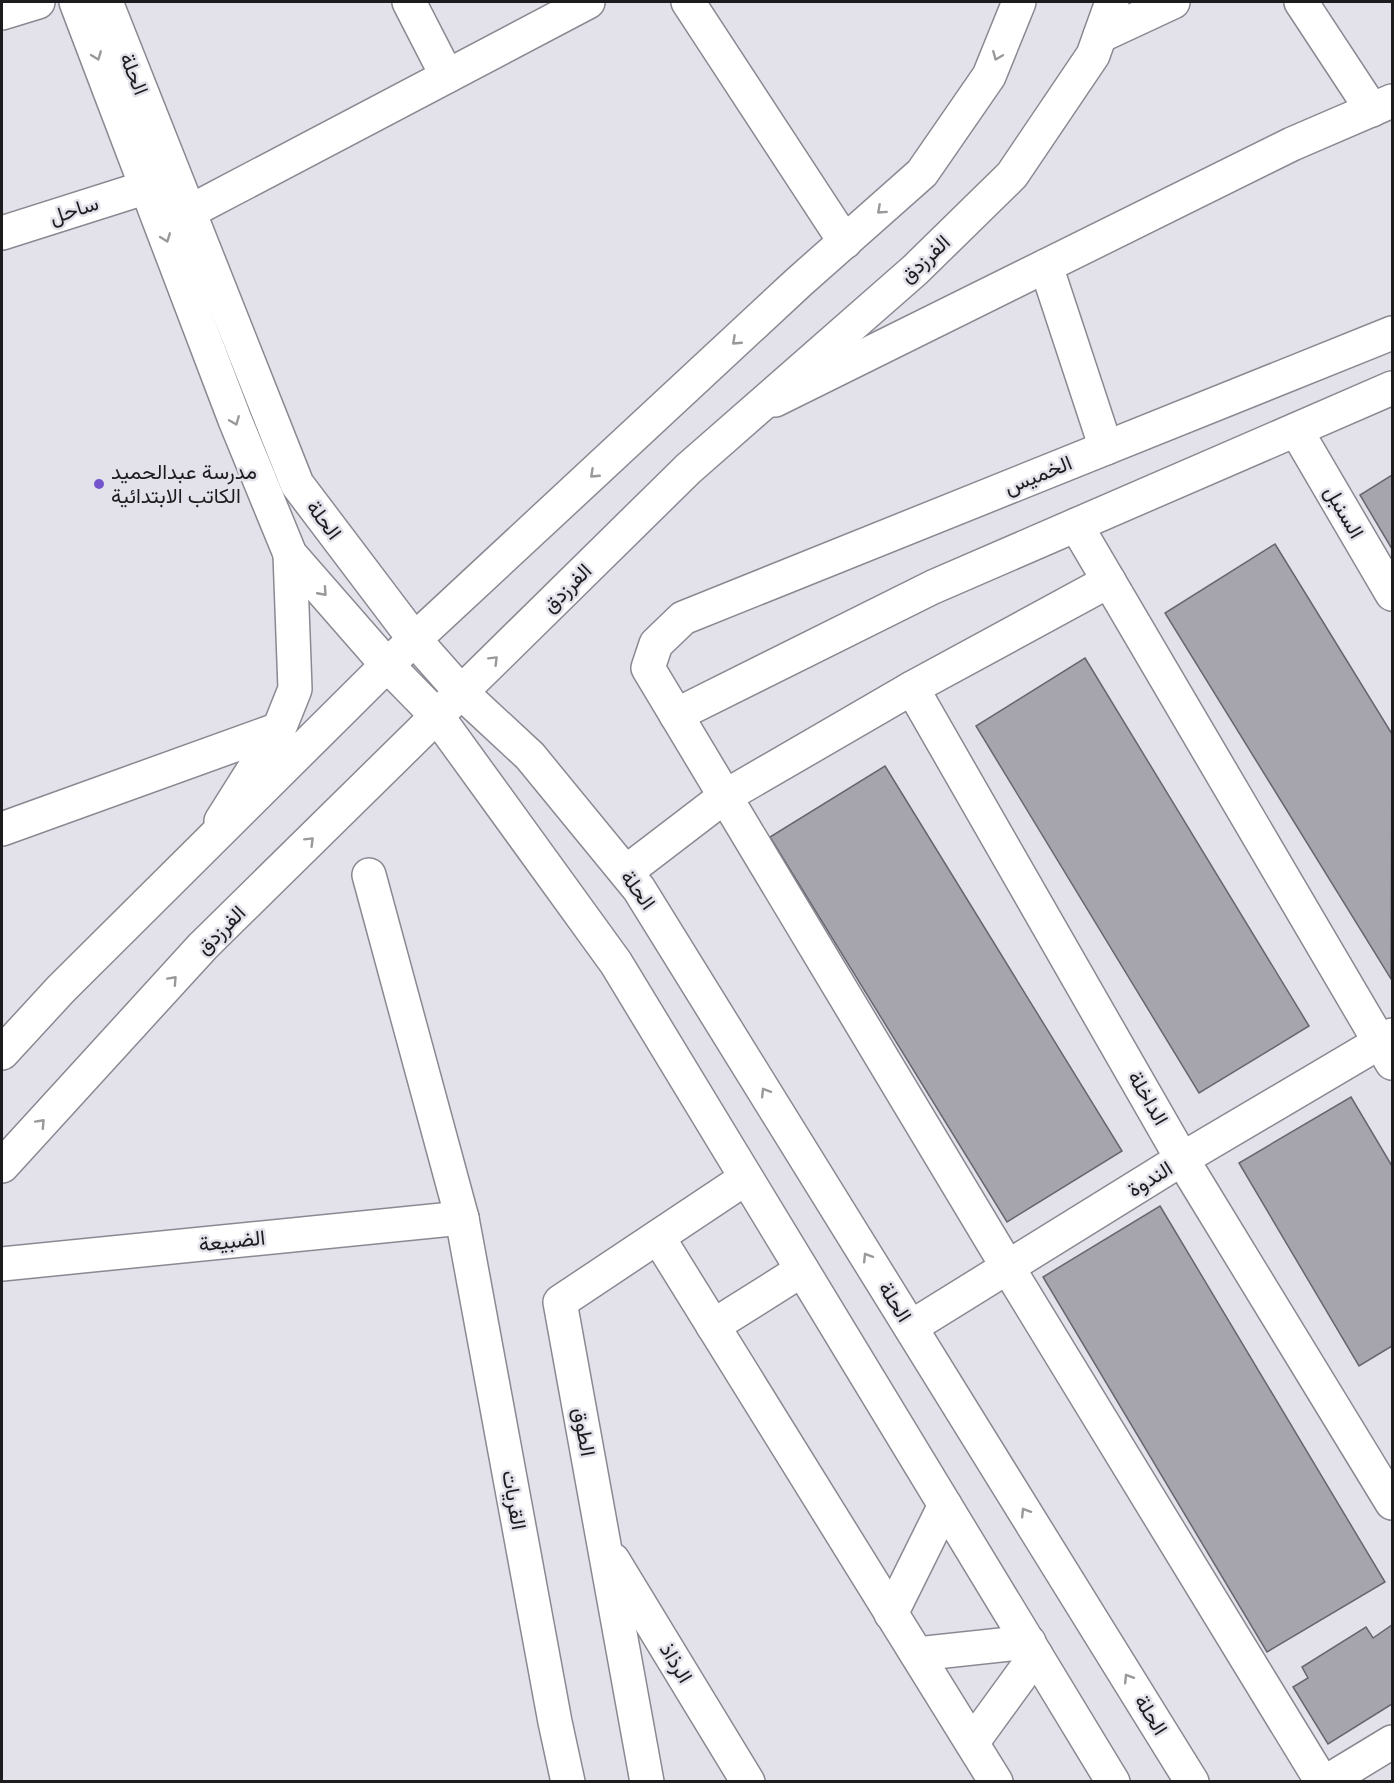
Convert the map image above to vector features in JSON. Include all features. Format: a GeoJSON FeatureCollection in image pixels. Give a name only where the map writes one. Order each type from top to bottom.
{"type":"FeatureCollection","features":[{"type":"Feature","properties":{"kind":"street"},"geometry":{"type":"LineString","coordinates":[[2,13],[38,2]]}},
{"type":"Feature","properties":{"kind":"street","name":"الحلة"},"geometry":{"type":"LineString","coordinates":[[76,2],[235,420],[290,554],[387,665],[437,716],[616,963],[1113,1782]]}},
{"type":"Feature","properties":{"kind":"street","name":"الحلة"},"geometry":{"type":"LineString","coordinates":[[105,2],[297,484],[415,640],[461,692],[530,756],[639,889],[1192,1782]]}},
{"type":"Feature","properties":{"kind":"street"},"geometry":{"type":"LineString","coordinates":[[409,2],[447,76]]}},
{"type":"Feature","properties":{"kind":"street"},"geometry":{"type":"LineString","coordinates":[[189,212],[588,2]]}},
{"type":"Feature","properties":{"kind":"street"},"geometry":{"type":"LineString","coordinates":[[688,2],[845,242]]}},
{"type":"Feature","properties":{"kind":"street"},"geometry":{"type":"LineString","coordinates":[[2,1053],[61,989],[387,665],[922,173],[989,76],[1019,2]]}},
{"type":"Feature","properties":{"kind":"street","name":"الفرزدق"},"geometry":{"type":"LineString","coordinates":[[2,1166],[203,946],[688,469],[915,270],[1012,175],[1093,55],[1112,2]]}},
{"type":"Feature","properties":{"kind":"street"},"geometry":{"type":"LineString","coordinates":[[1100,36],[1173,2]]}},
{"type":"Feature","properties":{"kind":"street"},"geometry":{"type":"LineString","coordinates":[[757,408],[1292,144],[1382,105],[1301,2]]}},
{"type":"Feature","properties":{"kind":"street","name":"ساحل"},"geometry":{"type":"LineString","coordinates":[[2,233],[147,187]]}},
{"type":"Feature","properties":{"kind":"street"},"geometry":{"type":"LineString","coordinates":[[1046,266],[1106,448]]}},
{"type":"Feature","properties":{"kind":"street","name":"الخميس"},"geometry":{"type":"LineString","coordinates":[[676,715],[648,668],[656,644],[683,618],[1392,333]]}},
{"type":"Feature","properties":{"kind":"street"},"geometry":{"type":"LineString","coordinates":[[1392,388],[933,587],[676,715],[1007,1266],[1324,1782],[1392,1742]]}},
{"type":"Feature","properties":{"kind":"street","name":"السنبل"},"geometry":{"type":"LineString","coordinates":[[1296,430],[1392,594]]}},
{"type":"Feature","properties":{"kind":"street"},"geometry":{"type":"LineString","coordinates":[[1076,525],[1388,1047]]}},
{"type":"Feature","properties":{"kind":"street"},"geometry":{"type":"LineString","coordinates":[[206,845],[279,729],[295,689],[290,554]]}},
{"type":"Feature","properties":{"kind":"street"},"geometry":{"type":"LineString","coordinates":[[626,872],[724,797],[912,688],[1109,581]]}},
{"type":"Feature","properties":{"kind":"street","name":"الداخلة"},"geometry":{"type":"LineString","coordinates":[[912,688],[1182,1158],[1392,1503]]}},
{"type":"Feature","properties":{"kind":"street"},"geometry":{"type":"LineString","coordinates":[[2,830],[279,729]]}},
{"type":"Feature","properties":{"kind":"street","name":"القريات"},"geometry":{"type":"LineString","coordinates":[[369,876],[462,1218],[568,1782]]}},
{"type":"Feature","properties":{"kind":"street","name":"الندوة"},"geometry":{"type":"LineString","coordinates":[[911,1328],[1182,1158],[1388,1047]]}},
{"type":"Feature","properties":{"kind":"street","name":"الطوق"},"geometry":{"type":"LineString","coordinates":[[647,1782],[560,1302],[746,1178]]}},
{"type":"Feature","properties":{"kind":"street","name":"الضبيعة"},"geometry":{"type":"LineString","coordinates":[[2,1264],[462,1218]]}},
{"type":"Feature","properties":{"kind":"street"},"geometry":{"type":"LineString","coordinates":[[658,1237],[996,1782]]}},
{"type":"Feature","properties":{"kind":"street"},"geometry":{"type":"LineString","coordinates":[[713,1326],[802,1270]]}},
{"type":"Feature","properties":{"kind":"street"},"geometry":{"type":"LineString","coordinates":[[891,1614],[945,1505]]}},
{"type":"Feature","properties":{"kind":"street","name":"الرذاذ"},"geometry":{"type":"LineString","coordinates":[[604,1545],[748,1782]]}},
{"type":"Feature","properties":{"kind":"street"},"geometry":{"type":"LineString","coordinates":[[917,1654],[1032,1648]]}},
{"type":"Feature","properties":{"kind":"street"},"geometry":{"type":"LineString","coordinates":[[972,1743],[1032,1648]]}},
{"type":"Feature","properties":{"kind":"building"},"geometry":{"type":"Polygon","coordinates":[[[1392,475],[1392,549],[1360,495],[1392,475]]]}},
{"type":"Feature","properties":{"kind":"building"},"geometry":{"type":"Polygon","coordinates":[[[1275,544],[1392,734],[1391,979],[1165,613],[1275,544]]]}},
{"type":"Feature","properties":{"kind":"building"},"geometry":{"type":"Polygon","coordinates":[[[1085,658],[1309,1026],[1199,1093],[976,726],[1085,658]]]}},
{"type":"Feature","properties":{"kind":"building"},"geometry":{"type":"Polygon","coordinates":[[[885,766],[1122,1151],[1007,1222],[770,837],[885,766]]]}},
{"type":"Feature","properties":{"kind":"building"},"geometry":{"type":"Polygon","coordinates":[[[1351,1097],[1392,1166],[1392,1346],[1359,1366],[1239,1163],[1351,1097]]]}},
{"type":"Feature","properties":{"kind":"building"},"geometry":{"type":"Polygon","coordinates":[[[1160,1206],[1385,1582],[1267,1652],[1043,1277],[1160,1206]]]}},
{"type":"Feature","properties":{"kind":"building"},"geometry":{"type":"Polygon","coordinates":[[[1392,1625],[1392,1704],[1328,1744],[1293,1687],[1308,1678],[1302,1667],[1366,1627],[1373,1638],[1392,1625]]]}},
{"type":"Feature","properties":{"kind":"place","name":"مدرسة عبدالحميد الكاتب الابتدائية"},"geometry":{"type":"Point","coordinates":[99,484]}}]}
